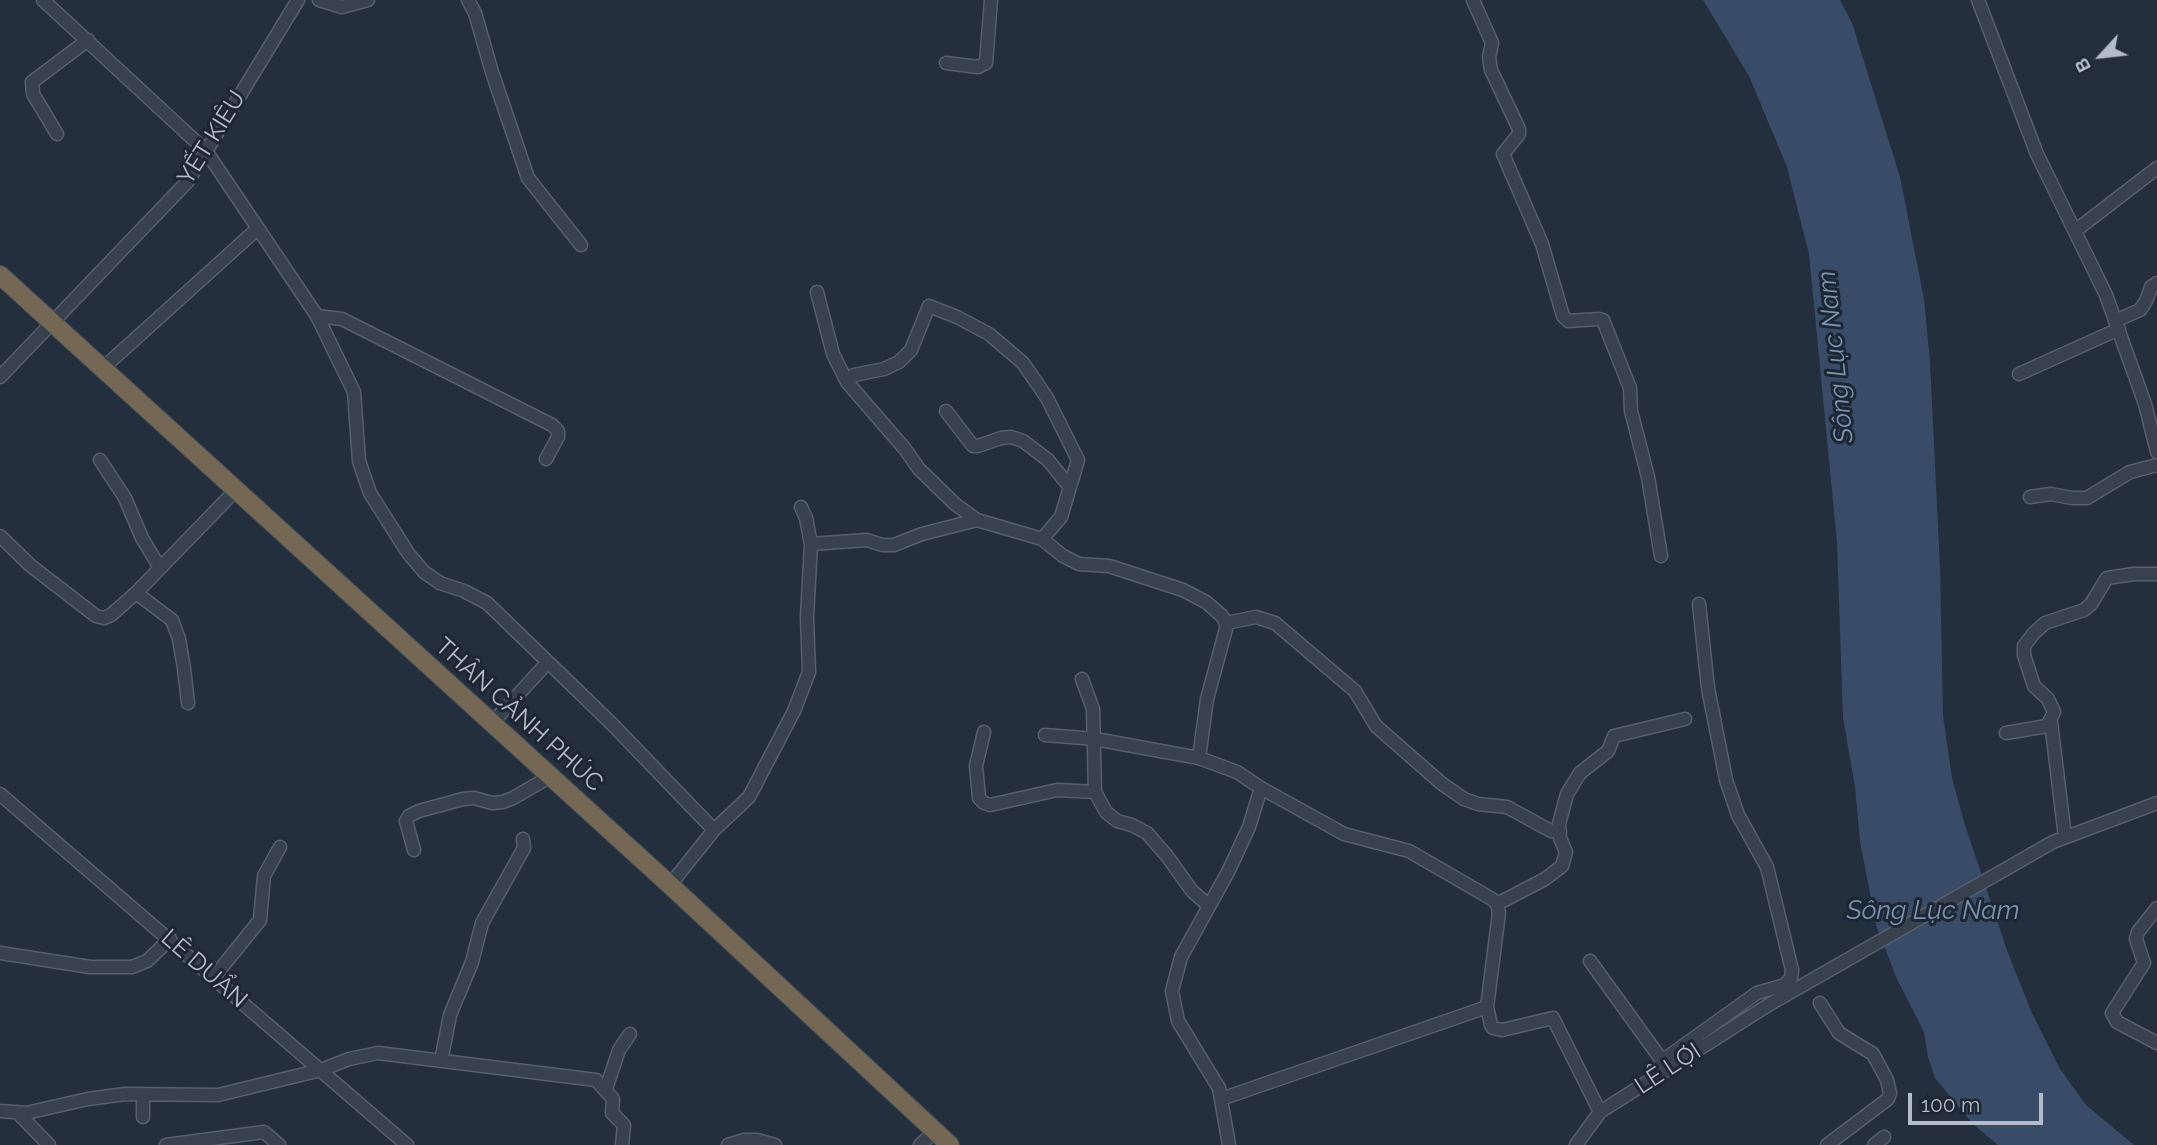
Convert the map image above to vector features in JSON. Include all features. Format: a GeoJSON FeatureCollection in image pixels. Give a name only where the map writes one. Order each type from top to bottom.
{"type":"FeatureCollection","features":[{"type":"Feature","properties":{"kind":"highway","name":"THÂN CẢNH PHÚC"},"geometry":{"type":"LineString","coordinates":[[0,275],[551,776],[950,1145]]}},
{"type":"Feature","properties":{"kind":"street"},"geometry":{"type":"LineString","coordinates":[[43,0],[206,151],[256,230],[317,316],[354,392],[359,461],[370,493],[391,530],[424,572],[440,583],[487,603],[612,724],[714,830]]}},
{"type":"Feature","properties":{"kind":"street","name":"YẾT KIÊU"},"geometry":{"type":"LineString","coordinates":[[0,377],[188,181],[298,0]]}},
{"type":"Feature","properties":{"kind":"street"},"geometry":{"type":"LineString","coordinates":[[319,0],[342,7],[368,0]]}},
{"type":"Feature","properties":{"kind":"street"},"geometry":{"type":"LineString","coordinates":[[468,0],[475,13],[528,178],[581,245]]}},
{"type":"Feature","properties":{"kind":"street"},"geometry":{"type":"LineString","coordinates":[[946,63],[978,67],[986,63],[991,0]]}},
{"type":"Feature","properties":{"kind":"street"},"geometry":{"type":"LineString","coordinates":[[1473,0],[1491,40],[1491,70],[1519,129],[1519,134],[1503,154],[1542,244],[1563,316],[1568,321],[1599,318],[1603,320],[1630,388],[1631,411],[1648,477],[1661,556]]}},
{"type":"Feature","properties":{"kind":"street"},"geometry":{"type":"LineString","coordinates":[[1978,0],[2037,154],[2106,295],[2155,432],[2157,452]]}},
{"type":"Feature","properties":{"kind":"street"},"geometry":{"type":"LineString","coordinates":[[57,134],[33,94],[32,82],[88,40]]}},
{"type":"Feature","properties":{"kind":"street"},"geometry":{"type":"LineString","coordinates":[[2075,231],[2157,168]]}},
{"type":"Feature","properties":{"kind":"street"},"geometry":{"type":"LineString","coordinates":[[102,369],[256,230]]}},
{"type":"Feature","properties":{"kind":"street"},"geometry":{"type":"LineString","coordinates":[[2019,374],[2117,325],[2140,310],[2151,287],[2157,283]]}},
{"type":"Feature","properties":{"kind":"street"},"geometry":{"type":"LineString","coordinates":[[817,292],[833,354],[847,382],[919,469],[955,504],[977,520],[1042,539],[1063,556],[1079,564],[1109,566],[1183,590],[1206,602],[1226,623]]}},
{"type":"Feature","properties":{"kind":"street"},"geometry":{"type":"LineString","coordinates":[[847,382],[854,375],[884,369],[899,362],[911,350],[929,306],[989,334],[1023,363],[1078,460],[1061,517],[1042,539]]}},
{"type":"Feature","properties":{"kind":"street"},"geometry":{"type":"LineString","coordinates":[[317,316],[342,319],[552,425],[558,431],[558,437],[546,459]]}},
{"type":"Feature","properties":{"kind":"street"},"geometry":{"type":"LineString","coordinates":[[946,411],[973,446],[1011,437],[1023,441],[1048,460],[1069,485]]}},
{"type":"Feature","properties":{"kind":"street"},"geometry":{"type":"LineString","coordinates":[[100,460],[125,498],[142,538],[160,568]]}},
{"type":"Feature","properties":{"kind":"street"},"geometry":{"type":"LineString","coordinates":[[2031,497],[2051,494],[2087,498],[2130,472],[2157,466]]}},
{"type":"Feature","properties":{"kind":"street"},"geometry":{"type":"LineString","coordinates":[[0,536],[31,566],[96,616],[104,618],[136,593],[235,491]]}},
{"type":"Feature","properties":{"kind":"street"},"geometry":{"type":"LineString","coordinates":[[670,885],[714,830],[749,797],[794,711],[809,672],[807,617],[811,544],[801,507]]}},
{"type":"Feature","properties":{"kind":"street"},"geometry":{"type":"LineString","coordinates":[[811,544],[867,540],[882,545],[894,545],[922,534],[977,520]]}},
{"type":"Feature","properties":{"kind":"street"},"geometry":{"type":"LineString","coordinates":[[2059,839],[2051,722],[2053,706],[2034,686],[2024,646],[2045,623],[2084,610],[2091,604],[2107,578],[2134,573],[2157,574]]}},
{"type":"Feature","properties":{"kind":"street"},"geometry":{"type":"LineString","coordinates":[[136,593],[172,620],[184,668],[188,703]]}},
{"type":"Feature","properties":{"kind":"street"},"geometry":{"type":"LineString","coordinates":[[1590,961],[1665,1065],[1757,993],[1785,985],[1791,978],[1767,867],[1738,814],[1726,780],[1708,688],[1699,604]]}},
{"type":"Feature","properties":{"kind":"street"},"geometry":{"type":"LineString","coordinates":[[1226,623],[1256,617],[1275,623],[1355,691],[1376,726],[1441,783],[1464,799],[1478,804],[1507,807],[1543,828],[1560,832]]}},
{"type":"Feature","properties":{"kind":"street"},"geometry":{"type":"LineString","coordinates":[[1199,758],[1207,699],[1226,623]]}},
{"type":"Feature","properties":{"kind":"street"},"geometry":{"type":"LineString","coordinates":[[492,723],[548,662]]}},
{"type":"Feature","properties":{"kind":"street"},"geometry":{"type":"LineString","coordinates":[[1082,679],[1093,709],[1095,792],[1106,812],[1147,833],[1192,891],[1208,905]]}},
{"type":"Feature","properties":{"kind":"street"},"geometry":{"type":"LineString","coordinates":[[1497,904],[1545,879],[1562,866],[1566,852],[1559,824],[1571,785],[1580,773],[1608,751],[1614,736],[1685,719]]}},
{"type":"Feature","properties":{"kind":"street"},"geometry":{"type":"LineString","coordinates":[[2006,733],[2047,726],[2051,722]]}},
{"type":"Feature","properties":{"kind":"street"},"geometry":{"type":"LineString","coordinates":[[984,732],[976,766],[979,798],[984,803],[1057,790],[1095,792]]}},
{"type":"Feature","properties":{"kind":"street"},"geometry":{"type":"LineString","coordinates":[[1045,735],[1095,739],[1199,758],[1237,772],[1344,834],[1409,851],[1492,899],[1497,904],[1499,913],[1487,1007],[1491,1025],[1498,1030],[1553,1018],[1600,1112]]}},
{"type":"Feature","properties":{"kind":"street"},"geometry":{"type":"LineString","coordinates":[[414,850],[406,821],[409,816],[463,799],[503,802],[551,776]]}},
{"type":"Feature","properties":{"kind":"street"},"geometry":{"type":"LineString","coordinates":[[1229,1145],[1219,1088],[1178,1021],[1172,991],[1181,957],[1228,872],[1249,827],[1261,788]]}},
{"type":"Feature","properties":{"kind":"street","name":"LÊ DUẨN"},"geometry":{"type":"LineString","coordinates":[[0,794],[407,1145]]}},
{"type":"Feature","properties":{"kind":"street","name":"LÊ LỢI"},"geometry":{"type":"LineString","coordinates":[[1576,1145],[1600,1112],[1665,1065],[2059,839],[2157,803]]}},
{"type":"Feature","properties":{"kind":"street"},"geometry":{"type":"LineString","coordinates":[[441,1061],[450,1015],[472,962],[482,923],[524,848],[523,839]]}},
{"type":"Feature","properties":{"kind":"street"},"geometry":{"type":"LineString","coordinates":[[214,977],[260,920],[264,876],[279,847]]}},
{"type":"Feature","properties":{"kind":"street"},"geometry":{"type":"LineString","coordinates":[[2157,908],[2138,932],[2136,939],[2144,963],[2112,1013],[2117,1022],[2157,1044]]}},
{"type":"Feature","properties":{"kind":"street"},"geometry":{"type":"LineString","coordinates":[[0,953],[90,967],[132,967],[147,961],[170,939]]}},
{"type":"Feature","properties":{"kind":"street"},"geometry":{"type":"LineString","coordinates":[[1820,1003],[1839,1033],[1873,1054],[1887,1080],[1890,1093],[1888,1099],[1827,1145]]}},
{"type":"Feature","properties":{"kind":"street"},"geometry":{"type":"LineString","coordinates":[[1221,1099],[1487,1007]]}},
{"type":"Feature","properties":{"kind":"street"},"geometry":{"type":"LineString","coordinates":[[606,1089],[619,1049],[630,1034]]}},
{"type":"Feature","properties":{"kind":"street"},"geometry":{"type":"LineString","coordinates":[[0,1111],[41,1110],[88,1099],[143,1094],[218,1095],[321,1070],[349,1059],[378,1054],[596,1080],[613,1099],[612,1113],[624,1125],[622,1145]]}},
{"type":"Feature","properties":{"kind":"street"},"geometry":{"type":"LineString","coordinates":[[143,1094],[143,1117]]}},
{"type":"Feature","properties":{"kind":"street"},"geometry":{"type":"LineString","coordinates":[[18,1112],[49,1145]]}},
{"type":"Feature","properties":{"kind":"street"},"geometry":{"type":"LineString","coordinates":[[920,1145],[935,1131]]}},
{"type":"Feature","properties":{"kind":"street"},"geometry":{"type":"LineString","coordinates":[[167,1145],[264,1132],[279,1145]]}},
{"type":"Feature","properties":{"kind":"street"},"geometry":{"type":"LineString","coordinates":[[728,1145],[744,1140],[757,1140],[775,1145]]}},
{"type":"Feature","properties":{"kind":"water","name":"Sông Lục Nam"},"geometry":{"type":"Polygon","coordinates":[[[1703,0],[1840,0],[1852,23],[1900,177],[1924,299],[1930,362],[1940,568],[1943,716],[1952,778],[2008,953],[2031,1011],[2060,1069],[2086,1105],[2134,1145],[1998,1145],[1973,1124],[1935,1078],[1924,1032],[1897,979],[1876,925],[1860,841],[1855,787],[1843,718],[1837,542],[1809,254],[1787,167],[1749,76],[1703,0]]]}}]}
